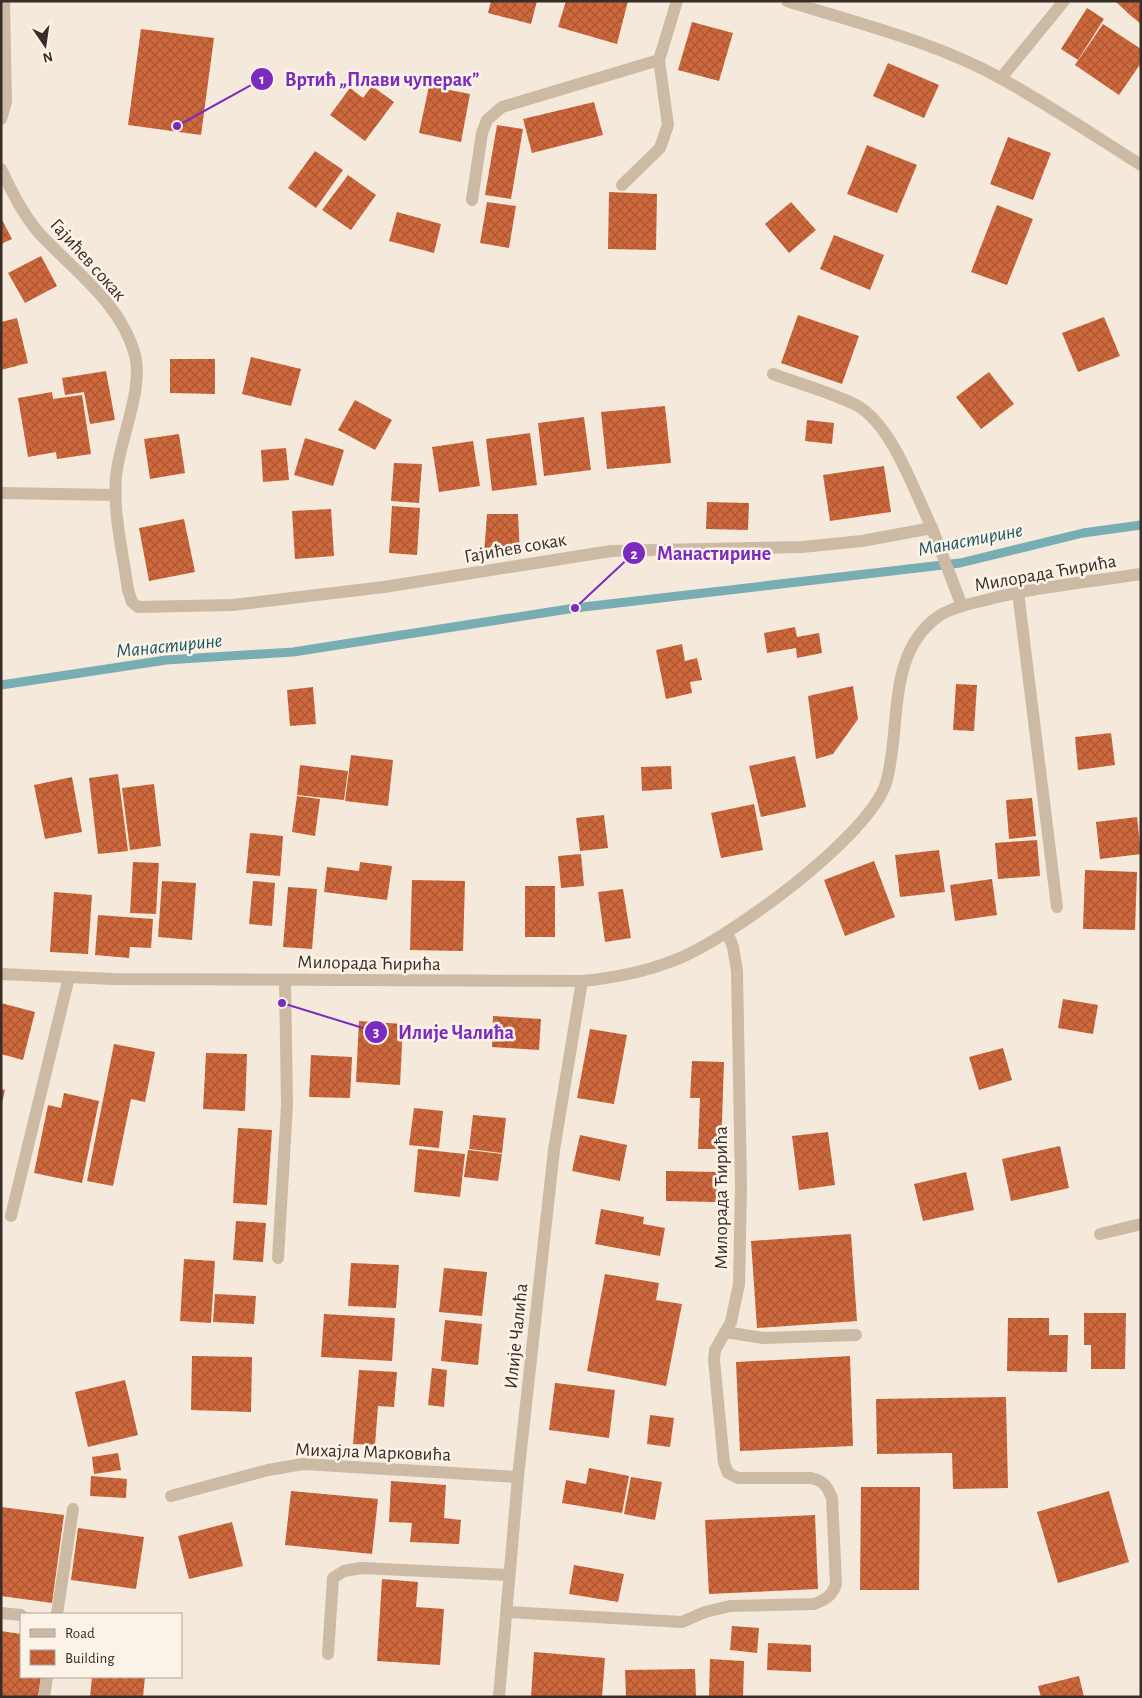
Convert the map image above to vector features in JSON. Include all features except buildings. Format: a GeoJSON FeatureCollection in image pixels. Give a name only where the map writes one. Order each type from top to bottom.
{"type":"FeatureCollection","features":[{"type":"Feature","properties":{"kind":"street"},"geometry":{"type":"LineString","coordinates":[[1,119],[6,102],[4,1]]}},
{"type":"Feature","properties":{"kind":"street"},"geometry":{"type":"LineString","coordinates":[[622,185],[660,148],[668,125],[659,60],[678,1]]}},
{"type":"Feature","properties":{"kind":"street"},"geometry":{"type":"LineString","coordinates":[[787,1],[910,40],[1001,78],[1141,165]]}},
{"type":"Feature","properties":{"kind":"street"},"geometry":{"type":"LineString","coordinates":[[1001,78],[1064,1]]}},
{"type":"Feature","properties":{"kind":"street"},"geometry":{"type":"LineString","coordinates":[[472,200],[482,133],[487,120],[502,107],[659,60]]}},
{"type":"Feature","properties":{"kind":"street","name":"Гајићев сокак"},"geometry":{"type":"LineString","coordinates":[[1,169],[26,217],[95,288],[126,333],[135,355],[138,374],[118,463],[115,495],[128,590],[132,602],[138,607],[233,604],[384,587],[610,551],[802,547],[862,541],[932,528]]}},
{"type":"Feature","properties":{"kind":"street"},"geometry":{"type":"LineString","coordinates":[[773,374],[857,406],[872,418],[896,453],[932,528],[962,606]]}},
{"type":"Feature","properties":{"kind":"street"},"geometry":{"type":"LineString","coordinates":[[1,493],[115,495]]}},
{"type":"Feature","properties":{"kind":"street","name":"Милорада Ћирића"},"geometry":{"type":"LineString","coordinates":[[1,974],[68,977],[285,980],[582,981],[610,979],[675,960],[706,946],[727,932],[816,866],[848,837],[878,800],[886,782],[898,697],[907,657],[922,632],[939,616],[962,606],[1018,592],[1141,574]]}},
{"type":"Feature","properties":{"kind":"street"},"geometry":{"type":"LineString","coordinates":[[1018,592],[1057,907]]}},
{"type":"Feature","properties":{"kind":"street","name":"Милорада Ћирића"},"geometry":{"type":"LineString","coordinates":[[506,1612],[682,1622],[705,1612],[730,1606],[814,1604],[826,1599],[833,1592],[836,1584],[832,1498],[827,1486],[820,1480],[811,1478],[738,1478],[728,1473],[724,1463],[714,1360],[715,1350],[731,1322],[739,1284],[741,1186],[738,971],[733,947],[727,932]]}},
{"type":"Feature","properties":{"kind":"street"},"geometry":{"type":"LineString","coordinates":[[11,1216],[68,977]]}},
{"type":"Feature","properties":{"kind":"street"},"geometry":{"type":"LineString","coordinates":[[278,1258],[287,1104],[285,980]]}},
{"type":"Feature","properties":{"kind":"street","name":"Илије Чалића"},"geometry":{"type":"LineString","coordinates":[[499,1697],[518,1477],[554,1150],[582,981]]}},
{"type":"Feature","properties":{"kind":"street"},"geometry":{"type":"LineString","coordinates":[[1100,1234],[1141,1224]]}},
{"type":"Feature","properties":{"kind":"street"},"geometry":{"type":"LineString","coordinates":[[725,1332],[763,1338],[856,1335]]}},
{"type":"Feature","properties":{"kind":"street","name":"Михајла Марковића"},"geometry":{"type":"LineString","coordinates":[[171,1496],[268,1470],[303,1464],[518,1477]]}},
{"type":"Feature","properties":{"kind":"street"},"geometry":{"type":"LineString","coordinates":[[57,1613],[73,1509]]}},
{"type":"Feature","properties":{"kind":"street"},"geometry":{"type":"LineString","coordinates":[[328,1654],[333,1578],[344,1571],[361,1568],[509,1576]]}},
{"type":"Feature","properties":{"kind":"street"},"geometry":{"type":"LineString","coordinates":[[1,1613],[20,1616]]}},
{"type":"Feature","properties":{"kind":"street"},"geometry":{"type":"LineString","coordinates":[[44,1697],[47,1678]]}},
{"type":"Feature","properties":{"kind":"waterway","name":"Манастирине"},"geometry":{"type":"LineString","coordinates":[[1,685],[166,660],[293,652],[575,608],[960,563],[1083,533],[1141,525]]}},
{"type":"Feature","properties":{"kind":"place","name":"Вртић „Плави чуперак”"},"geometry":{"type":"Point","coordinates":[177,126]}},
{"type":"Feature","properties":{"kind":"place","name":"Манастирине"},"geometry":{"type":"Point","coordinates":[575,608]}},
{"type":"Feature","properties":{"kind":"place","name":"Илије Чалића"},"geometry":{"type":"Point","coordinates":[282,1003]}}]}
